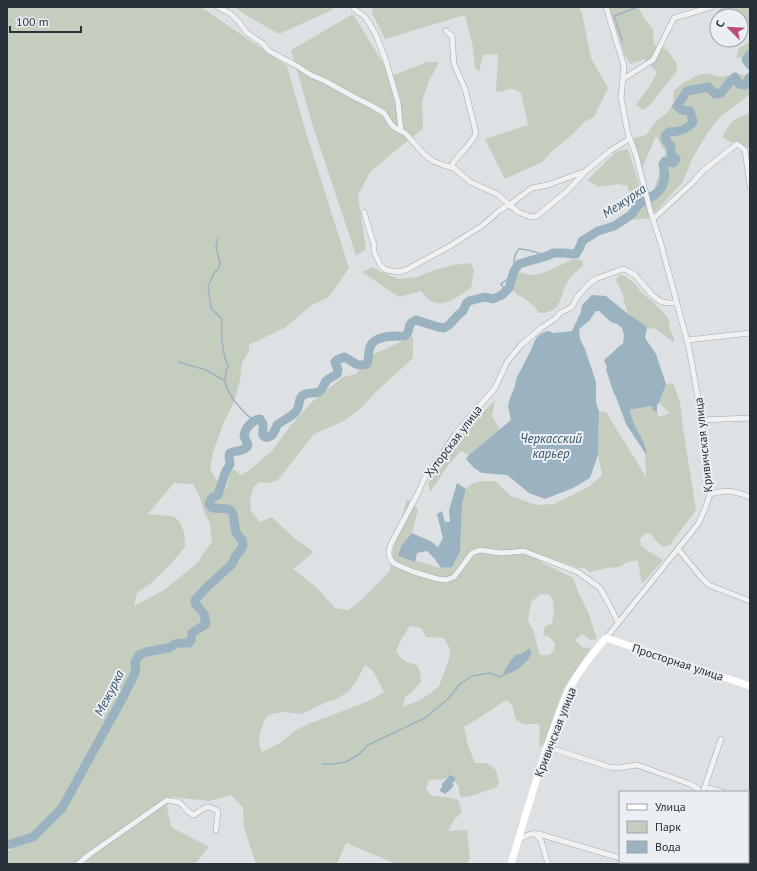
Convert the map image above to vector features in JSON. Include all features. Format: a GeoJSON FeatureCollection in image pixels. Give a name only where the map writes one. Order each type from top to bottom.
{"type":"FeatureCollection","features":[{"type":"Feature","properties":{"kind":"street"},"geometry":{"type":"LineString","coordinates":[[218,7],[231,14],[247,33],[269,51],[384,113],[391,124],[405,133],[424,154],[443,166],[454,168],[470,182],[498,194],[518,212],[531,217],[537,216],[566,192],[586,171],[610,151],[630,138]]}},
{"type":"Feature","properties":{"kind":"street","name":"Кривичская улица"},"geometry":{"type":"LineString","coordinates":[[511,864],[547,747],[570,688],[618,622],[700,520],[710,494],[702,420],[688,340],[650,210],[636,155],[628,134],[621,98],[624,66],[606,7]]}},
{"type":"Feature","properties":{"kind":"street"},"geometry":{"type":"LineString","coordinates":[[623,79],[653,60],[674,18],[711,7]]}},
{"type":"Feature","properties":{"kind":"street"},"geometry":{"type":"LineString","coordinates":[[354,9],[364,16],[376,35],[386,61],[398,102],[401,131]]}},
{"type":"Feature","properties":{"kind":"street"},"geometry":{"type":"LineString","coordinates":[[446,31],[452,36],[454,64],[465,89],[476,133],[474,138],[453,163],[452,165],[454,168]]}},
{"type":"Feature","properties":{"kind":"street"},"geometry":{"type":"LineString","coordinates":[[653,219],[704,170],[738,144],[745,150],[750,186]]}},
{"type":"Feature","properties":{"kind":"street"},"geometry":{"type":"LineString","coordinates":[[364,212],[374,246],[374,252],[380,266],[386,270],[398,272],[406,270],[450,246],[483,225],[500,210],[532,188],[548,185],[586,171]]}},
{"type":"Feature","properties":{"kind":"street","name":"Хуторская улица"},"geometry":{"type":"LineString","coordinates":[[618,622],[600,588],[578,572],[524,551],[501,552],[480,550],[472,553],[454,577],[446,580],[414,572],[395,564],[390,560],[389,551],[391,544],[426,475],[456,433],[495,388],[507,362],[521,345],[540,328],[556,318],[560,313],[572,307],[578,297],[591,282],[623,269],[635,276],[653,296],[667,303],[677,303]]}},
{"type":"Feature","properties":{"kind":"street"},"geometry":{"type":"LineString","coordinates":[[688,340],[750,333]]}},
{"type":"Feature","properties":{"kind":"street"},"geometry":{"type":"LineString","coordinates":[[702,420],[750,418]]}},
{"type":"Feature","properties":{"kind":"street"},"geometry":{"type":"LineString","coordinates":[[710,494],[722,490],[750,497]]}},
{"type":"Feature","properties":{"kind":"street"},"geometry":{"type":"LineString","coordinates":[[678,549],[709,585],[750,601]]}},
{"type":"Feature","properties":{"kind":"street","name":"Просторная улица"},"geometry":{"type":"LineString","coordinates":[[606,638],[750,686]]}},
{"type":"Feature","properties":{"kind":"street"},"geometry":{"type":"LineString","coordinates":[[716,791],[704,789],[721,739]]}},
{"type":"Feature","properties":{"kind":"street"},"geometry":{"type":"LineString","coordinates":[[547,747],[617,768],[636,765],[643,767],[690,784],[699,791]]}},
{"type":"Feature","properties":{"kind":"street"},"geometry":{"type":"LineString","coordinates":[[78,864],[167,800],[182,804],[188,813],[194,815],[204,808],[209,807],[218,811],[216,830]]}},
{"type":"Feature","properties":{"kind":"street"},"geometry":{"type":"LineString","coordinates":[[518,841],[524,836],[534,833],[542,834],[619,858]]}},
{"type":"Feature","properties":{"kind":"street"},"geometry":{"type":"LineString","coordinates":[[534,833],[541,840],[548,864]]}},
{"type":"Feature","properties":{"kind":"green space"},"geometry":{"type":"Polygon","coordinates":[[[7,7],[201,7],[287,66],[304,126],[349,268],[329,297],[312,305],[286,327],[249,345],[249,351],[242,363],[240,380],[234,402],[224,422],[213,452],[210,469],[221,487],[227,487],[229,474],[234,469],[241,475],[251,469],[271,452],[291,425],[313,401],[343,377],[356,374],[374,354],[413,336],[413,358],[361,408],[342,422],[314,434],[278,480],[269,483],[259,482],[253,488],[250,500],[251,511],[260,522],[272,517],[295,539],[314,552],[293,569],[316,587],[335,608],[349,610],[390,571],[393,549],[407,499],[418,509],[412,533],[401,546],[398,556],[441,568],[452,567],[460,552],[462,505],[466,489],[473,483],[495,481],[511,496],[536,505],[554,504],[590,486],[602,475],[598,455],[599,411],[606,412],[646,477],[646,453],[633,423],[630,410],[653,406],[654,411],[657,412],[659,417],[670,413],[659,403],[666,384],[673,383],[680,402],[696,510],[671,544],[664,547],[658,543],[651,534],[645,533],[640,539],[641,546],[663,560],[643,583],[641,581],[638,560],[628,562],[619,567],[590,572],[584,568],[579,568],[545,556],[541,562],[573,578],[588,612],[597,639],[591,640],[582,634],[575,640],[582,647],[591,648],[564,688],[544,744],[539,747],[540,726],[537,724],[523,724],[516,720],[512,705],[506,700],[464,727],[468,745],[475,763],[487,763],[496,770],[499,783],[497,787],[472,796],[461,797],[459,787],[455,779],[447,777],[445,779],[429,780],[426,789],[432,796],[447,797],[458,800],[462,812],[454,820],[448,831],[467,830],[470,858],[467,864],[396,864],[346,843],[337,864],[256,864],[244,828],[243,808],[231,795],[209,801],[173,797],[167,806],[171,827],[209,847],[195,864],[7,864],[7,851],[12,849],[7,848],[7,7]],[[174,483],[148,514],[175,517],[183,528],[185,547],[169,566],[151,583],[137,593],[134,606],[164,590],[190,569],[199,561],[212,542],[210,524],[193,484],[174,483]],[[541,594],[531,602],[528,620],[533,630],[540,655],[549,655],[554,650],[555,643],[549,637],[543,635],[545,626],[552,624],[554,608],[553,600],[548,594],[541,594]],[[410,626],[396,651],[405,661],[417,665],[420,672],[421,682],[405,697],[403,707],[418,701],[439,686],[449,659],[450,649],[444,638],[426,637],[421,628],[410,626]],[[523,653],[515,655],[502,676],[517,670],[528,660],[523,653]],[[365,665],[356,682],[349,691],[335,700],[327,702],[302,714],[284,712],[271,714],[266,717],[260,733],[259,744],[262,752],[280,743],[296,730],[369,701],[384,692],[373,671],[365,665]]]}},
{"type":"Feature","properties":{"kind":"green space"},"geometry":{"type":"Polygon","coordinates":[[[234,7],[333,7],[332,10],[279,34],[234,7]]]}},
{"type":"Feature","properties":{"kind":"green space"},"geometry":{"type":"Polygon","coordinates":[[[373,7],[578,7],[582,13],[591,58],[608,88],[594,117],[584,122],[542,162],[505,179],[485,139],[528,125],[521,93],[512,89],[502,92],[496,91],[498,54],[483,55],[479,72],[475,67],[473,48],[465,15],[385,39],[372,13],[373,7]]]}},
{"type":"Feature","properties":{"kind":"green space"},"geometry":{"type":"Polygon","coordinates":[[[609,7],[638,7],[646,21],[653,29],[654,45],[667,50],[676,62],[677,71],[650,105],[643,110],[636,105],[651,84],[657,72],[644,59],[631,64],[625,56],[609,7]]]}},
{"type":"Feature","properties":{"kind":"green space"},"geometry":{"type":"Polygon","coordinates":[[[750,7],[750,25],[749,8],[720,8],[750,7]]]}},
{"type":"Feature","properties":{"kind":"green space"},"geometry":{"type":"Polygon","coordinates":[[[353,14],[391,76],[427,62],[439,62],[429,81],[422,101],[423,129],[370,172],[358,195],[366,250],[356,255],[314,130],[291,50],[353,14]]]}},
{"type":"Feature","properties":{"kind":"green space"},"geometry":{"type":"Polygon","coordinates":[[[749,43],[750,57],[736,58],[739,48],[749,48],[749,43]]]}},
{"type":"Feature","properties":{"kind":"green space"},"geometry":{"type":"Polygon","coordinates":[[[700,74],[710,74],[719,77],[738,74],[750,76],[750,94],[719,118],[693,157],[682,183],[648,218],[635,220],[629,197],[628,186],[618,184],[599,187],[587,180],[617,151],[628,149],[643,196],[653,193],[666,153],[656,136],[642,169],[632,139],[646,135],[656,121],[668,112],[674,102],[674,90],[683,83],[700,74]]]}},
{"type":"Feature","properties":{"kind":"green space"},"geometry":{"type":"Polygon","coordinates":[[[750,114],[750,148],[728,141],[722,137],[733,121],[744,115],[750,114]]]}},
{"type":"Feature","properties":{"kind":"green space"},"geometry":{"type":"Polygon","coordinates":[[[573,259],[582,260],[583,266],[569,279],[560,302],[553,310],[539,313],[534,306],[516,294],[511,286],[519,272],[531,275],[538,274],[573,259]]]}},
{"type":"Feature","properties":{"kind":"green space"},"geometry":{"type":"Polygon","coordinates":[[[470,263],[474,269],[471,288],[453,300],[442,303],[431,301],[421,291],[399,297],[362,272],[373,267],[399,279],[417,277],[434,270],[470,263]]]}},
{"type":"Feature","properties":{"kind":"green space"},"geometry":{"type":"Polygon","coordinates":[[[619,275],[625,276],[634,283],[642,293],[668,317],[674,343],[656,329],[647,328],[645,325],[628,314],[623,295],[616,280],[619,275]]]}},
{"type":"Feature","properties":{"kind":"green space"},"geometry":{"type":"Polygon","coordinates":[[[495,400],[492,416],[500,429],[469,455],[461,451],[449,464],[430,492],[428,483],[449,453],[454,442],[495,400]]]}},
{"type":"Feature","properties":{"kind":"water","name":"Черкасский карьер"},"geometry":{"type":"Polygon","coordinates":[[[592,295],[606,296],[647,328],[645,338],[656,354],[666,384],[657,405],[657,412],[652,409],[652,406],[630,410],[631,416],[647,453],[645,453],[626,424],[612,388],[604,360],[623,344],[624,335],[622,328],[611,322],[599,311],[596,311],[589,321],[579,329],[580,339],[596,382],[596,402],[599,411],[598,455],[590,478],[573,488],[545,499],[529,493],[507,475],[482,473],[474,468],[466,459],[469,455],[511,420],[508,406],[510,398],[517,377],[537,337],[548,331],[554,333],[572,331],[581,312],[582,305],[592,295]]]}},
{"type":"Feature","properties":{"kind":"water"},"geometry":{"type":"Polygon","coordinates":[[[457,483],[466,489],[462,505],[460,552],[452,567],[441,568],[427,551],[417,553],[415,562],[398,556],[401,546],[412,533],[432,542],[438,547],[443,538],[437,514],[442,511],[445,522],[450,522],[449,510],[457,483]]]}},
{"type":"Feature","properties":{"kind":"water"},"geometry":{"type":"Polygon","coordinates":[[[529,648],[532,652],[528,660],[517,670],[501,677],[515,655],[523,653],[529,648]]]}},
{"type":"Feature","properties":{"kind":"water"},"geometry":{"type":"Polygon","coordinates":[[[450,775],[455,779],[452,783],[454,785],[445,794],[440,791],[440,789],[442,784],[450,775]]]}},
{"type":"Feature","properties":{"kind":"waterway"},"geometry":{"type":"LineString","coordinates":[[622,40],[614,16],[635,8]]}},
{"type":"Feature","properties":{"kind":"waterway","name":"Межурка"},"geometry":{"type":"LineString","coordinates":[[750,54],[746,60],[750,65]]}},
{"type":"Feature","properties":{"kind":"waterway","name":"Межурка"},"geometry":{"type":"LineString","coordinates":[[7,845],[33,837],[62,808],[122,699],[134,675],[136,668],[135,662],[139,655],[146,652],[169,648],[179,643],[189,643],[192,633],[206,624],[204,614],[195,603],[195,600],[232,564],[243,545],[242,540],[236,533],[233,514],[231,511],[228,509],[213,508],[209,504],[210,500],[214,496],[218,495],[225,473],[230,464],[230,453],[243,450],[247,447],[248,445],[244,436],[249,425],[260,419],[263,424],[263,435],[266,437],[272,435],[277,425],[295,413],[302,396],[320,391],[326,381],[337,374],[338,370],[335,362],[337,360],[344,357],[360,365],[367,364],[371,345],[376,340],[386,337],[405,336],[409,331],[410,325],[416,320],[444,328],[463,311],[469,301],[485,297],[493,299],[502,295],[509,288],[514,271],[519,264],[553,253],[576,254],[582,241],[598,231],[614,226],[631,215],[639,204],[656,194],[662,187],[665,177],[663,164],[665,161],[673,163],[676,159],[671,154],[671,146],[666,141],[665,136],[669,132],[679,131],[686,128],[693,122],[690,111],[682,110],[677,106],[687,91],[708,87],[715,94],[721,93],[735,77],[739,84],[745,85],[750,77]]}},
{"type":"Feature","properties":{"kind":"waterway"},"geometry":{"type":"LineString","coordinates":[[218,238],[216,247],[220,263],[219,268],[214,273],[208,287],[211,308],[222,319],[223,350],[229,367],[226,369],[225,382],[229,393],[236,403],[254,421]]}},
{"type":"Feature","properties":{"kind":"waterway"},"geometry":{"type":"LineString","coordinates":[[514,271],[515,256],[519,249],[530,250],[547,256]]}},
{"type":"Feature","properties":{"kind":"waterway"},"geometry":{"type":"LineString","coordinates":[[506,291],[501,284],[513,275]]}},
{"type":"Feature","properties":{"kind":"waterway"},"geometry":{"type":"LineString","coordinates":[[179,362],[206,370],[225,381]]}},
{"type":"Feature","properties":{"kind":"waterway"},"geometry":{"type":"LineString","coordinates":[[322,764],[346,762],[359,754],[368,745],[425,718],[449,698],[460,684],[472,676],[490,673],[501,677]]}}]}
